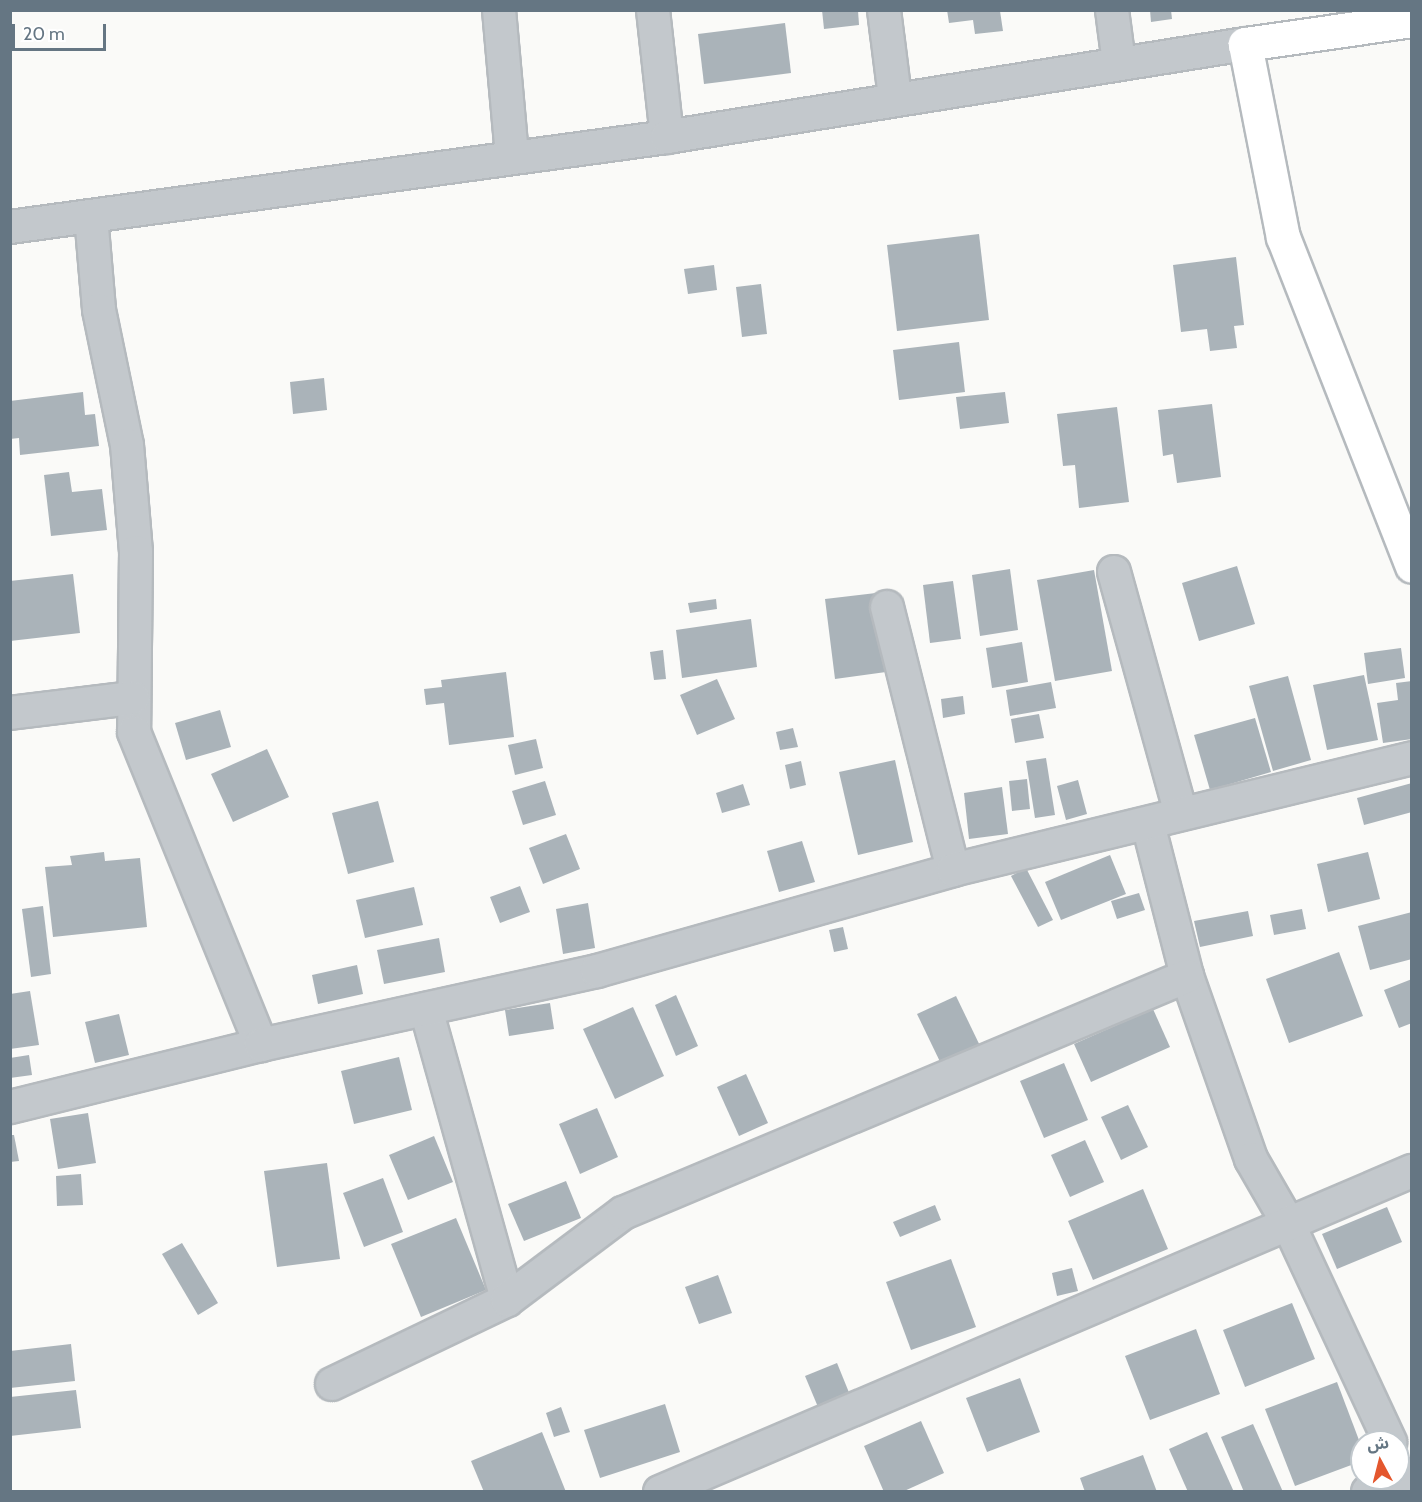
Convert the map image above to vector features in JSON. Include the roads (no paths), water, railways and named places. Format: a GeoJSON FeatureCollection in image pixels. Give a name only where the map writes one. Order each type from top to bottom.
{"type":"FeatureCollection","features":[{"type":"Feature","properties":{"kind":"main road"},"geometry":{"type":"LineString","coordinates":[[1412,20],[1347,19],[1245,44],[1282,237],[1412,566]]}},
{"type":"Feature","properties":{"kind":"street"},"geometry":{"type":"LineString","coordinates":[[499,10],[512,156]]}},
{"type":"Feature","properties":{"kind":"street"},"geometry":{"type":"LineString","coordinates":[[653,10],[667,136]]}},
{"type":"Feature","properties":{"kind":"street"},"geometry":{"type":"LineString","coordinates":[[884,10],[895,97]]}},
{"type":"Feature","properties":{"kind":"street"},"geometry":{"type":"LineString","coordinates":[[1112,10],[1119,63]]}},
{"type":"Feature","properties":{"kind":"street"},"geometry":{"type":"LineString","coordinates":[[10,227],[667,136],[895,97],[1245,44]]}},
{"type":"Feature","properties":{"kind":"street"},"geometry":{"type":"LineString","coordinates":[[91,216],[99,310],[127,445],[136,552],[134,732],[154,788],[261,1045]]}},
{"type":"Feature","properties":{"kind":"street"},"geometry":{"type":"LineString","coordinates":[[1114,572],[1181,814]]}},
{"type":"Feature","properties":{"kind":"street"},"geometry":{"type":"LineString","coordinates":[[887,607],[953,870]]}},
{"type":"Feature","properties":{"kind":"street"},"geometry":{"type":"LineString","coordinates":[[10,713],[133,698]]}},
{"type":"Feature","properties":{"kind":"street"},"geometry":{"type":"LineString","coordinates":[[10,1107],[261,1045],[597,971],[953,870],[1412,758]]}},
{"type":"Feature","properties":{"kind":"street"},"geometry":{"type":"LineString","coordinates":[[1148,824],[1187,976],[1251,1159],[1288,1223],[1384,1430]]}},
{"type":"Feature","properties":{"kind":"street"},"geometry":{"type":"LineString","coordinates":[[332,1384],[507,1300],[622,1213],[1187,976]]}},
{"type":"Feature","properties":{"kind":"street"},"geometry":{"type":"LineString","coordinates":[[426,1009],[507,1300]]}},
{"type":"Feature","properties":{"kind":"street"},"geometry":{"type":"LineString","coordinates":[[660,1491],[1412,1171]]}}]}
